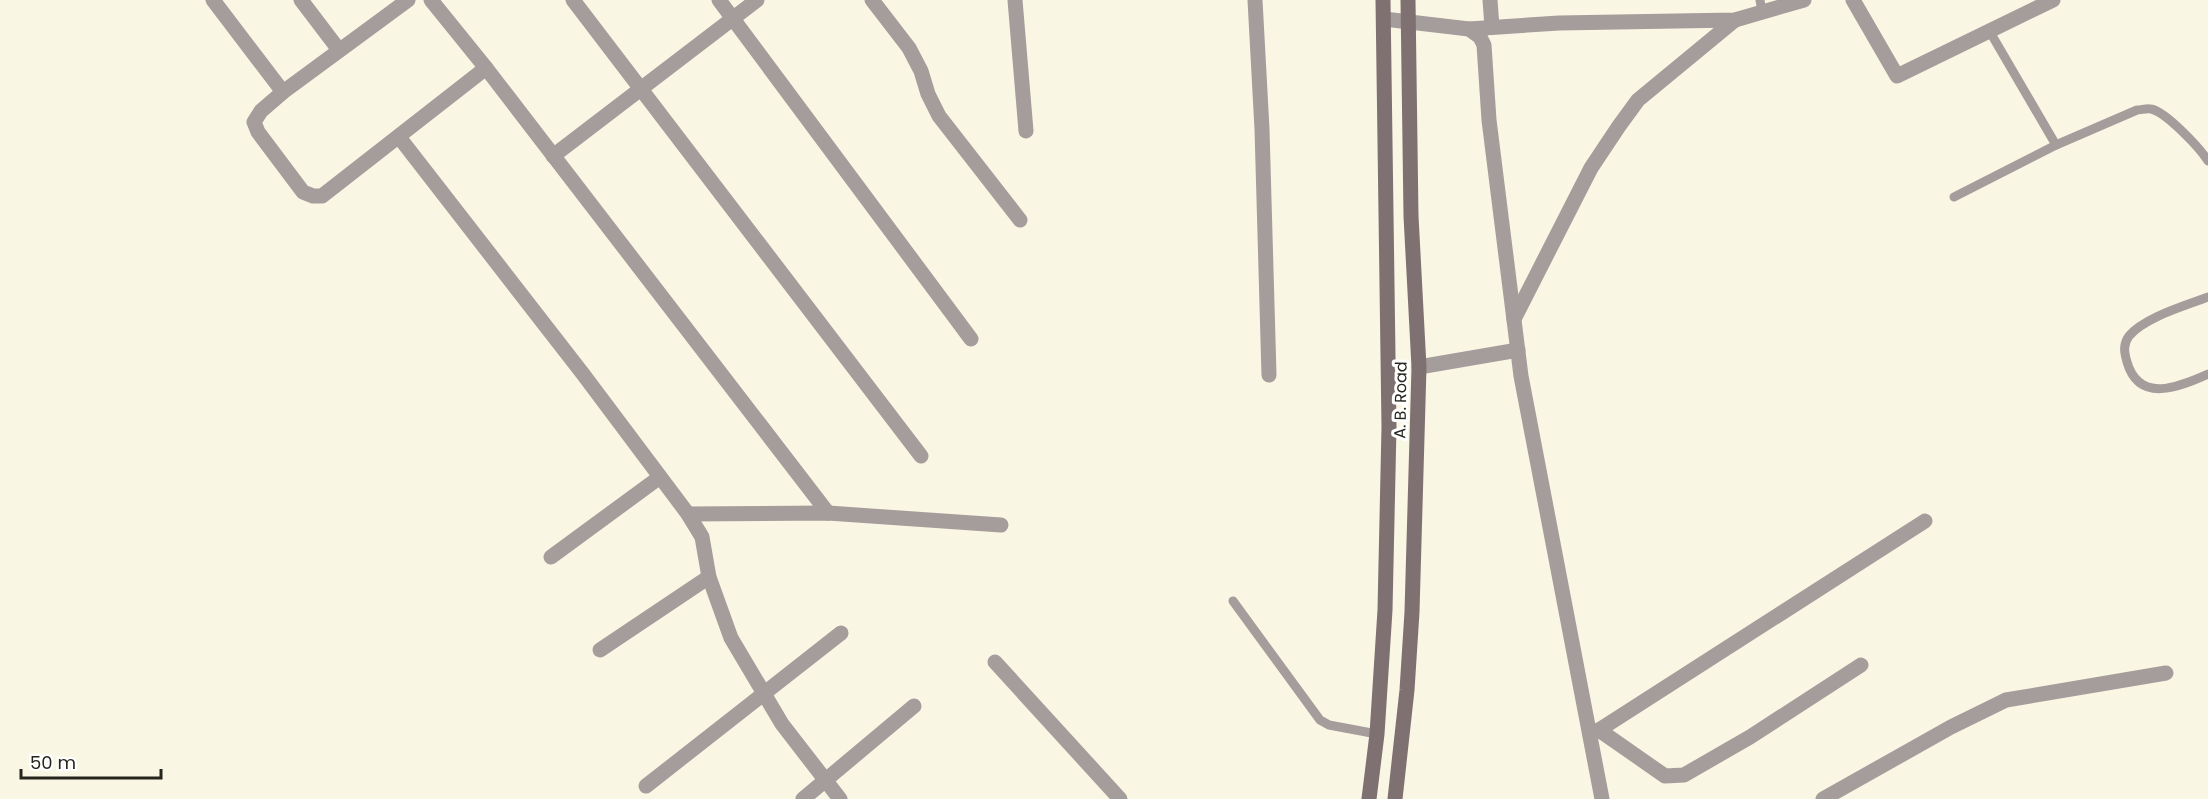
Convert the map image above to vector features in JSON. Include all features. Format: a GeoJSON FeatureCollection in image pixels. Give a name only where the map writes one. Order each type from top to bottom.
{"type":"FeatureCollection","features":[{"type":"Feature","properties":{"kind":"main road","name":"A. B. Road"},"geometry":{"type":"LineString","coordinates":[[1369,799],[1377,734],[1384,610],[1390,372],[1383,0]]}},
{"type":"Feature","properties":{"kind":"main road","name":"A. B. Road"},"geometry":{"type":"LineString","coordinates":[[1395,799],[1407,690],[1412,612],[1419,367],[1411,216],[1408,0]]}},
{"type":"Feature","properties":{"kind":"street"},"geometry":{"type":"LineString","coordinates":[[213,0],[283,92]]}},
{"type":"Feature","properties":{"kind":"street"},"geometry":{"type":"LineString","coordinates":[[301,0],[339,50]]}},
{"type":"Feature","properties":{"kind":"street"},"geometry":{"type":"LineString","coordinates":[[408,0],[283,92],[261,111],[254,122],[258,132],[303,192],[313,196],[322,196],[486,68]]}},
{"type":"Feature","properties":{"kind":"street"},"geometry":{"type":"LineString","coordinates":[[431,0],[486,68],[828,513]]}},
{"type":"Feature","properties":{"kind":"street"},"geometry":{"type":"LineString","coordinates":[[573,0],[921,456]]}},
{"type":"Feature","properties":{"kind":"street"},"geometry":{"type":"LineString","coordinates":[[719,0],[971,339]]}},
{"type":"Feature","properties":{"kind":"street"},"geometry":{"type":"LineString","coordinates":[[554,156],[757,0]]}},
{"type":"Feature","properties":{"kind":"street"},"geometry":{"type":"LineString","coordinates":[[872,0],[909,48],[939,116],[1020,220]]}},
{"type":"Feature","properties":{"kind":"street"},"geometry":{"type":"LineString","coordinates":[[1015,0],[1026,131]]}},
{"type":"Feature","properties":{"kind":"street"},"geometry":{"type":"LineString","coordinates":[[1255,0],[1262,129],[1269,375]]}},
{"type":"Feature","properties":{"kind":"street"},"geometry":{"type":"LineString","coordinates":[[1490,0],[1492,27]]}},
{"type":"Feature","properties":{"kind":"street"},"geometry":{"type":"LineString","coordinates":[[1514,319],[1591,168],[1638,100],[1735,20],[1761,6],[1804,0]]}},
{"type":"Feature","properties":{"kind":"street"},"geometry":{"type":"LineString","coordinates":[[1852,0],[1897,76],[2053,0]]}},
{"type":"Feature","properties":{"kind":"street"},"geometry":{"type":"LineString","coordinates":[[1384,19],[1469,29],[1559,23],[1735,20]]}},
{"type":"Feature","properties":{"kind":"street"},"geometry":{"type":"LineString","coordinates":[[1469,29],[1480,37],[1484,45],[1489,120],[1523,388],[1595,732],[1602,799]]}},
{"type":"Feature","properties":{"kind":"street"},"geometry":{"type":"LineString","coordinates":[[399,137],[583,374],[688,514],[702,537],[709,577],[731,638],[782,724],[840,799]]}},
{"type":"Feature","properties":{"kind":"street"},"geometry":{"type":"LineString","coordinates":[[1419,367],[1518,350]]}},
{"type":"Feature","properties":{"kind":"street"},"geometry":{"type":"LineString","coordinates":[[551,557],[660,477]]}},
{"type":"Feature","properties":{"kind":"street"},"geometry":{"type":"LineString","coordinates":[[688,514],[828,513],[1001,525]]}},
{"type":"Feature","properties":{"kind":"street"},"geometry":{"type":"LineString","coordinates":[[1595,732],[1925,521]]}},
{"type":"Feature","properties":{"kind":"street"},"geometry":{"type":"LineString","coordinates":[[600,650],[709,577]]}},
{"type":"Feature","properties":{"kind":"street"},"geometry":{"type":"LineString","coordinates":[[646,786],[841,633]]}},
{"type":"Feature","properties":{"kind":"street"},"geometry":{"type":"LineString","coordinates":[[995,662],[1120,799]]}},
{"type":"Feature","properties":{"kind":"street"},"geometry":{"type":"LineString","coordinates":[[1595,732],[1665,776],[1684,775],[1750,737],[1862,665]]}},
{"type":"Feature","properties":{"kind":"street"},"geometry":{"type":"LineString","coordinates":[[1823,799],[1951,727],[2006,700],[2166,673]]}},
{"type":"Feature","properties":{"kind":"street"},"geometry":{"type":"LineString","coordinates":[[803,799],[914,706]]}},
{"type":"Feature","properties":{"kind":"lane"},"geometry":{"type":"LineString","coordinates":[[1990,32],[2056,145]]}},
{"type":"Feature","properties":{"kind":"lane"},"geometry":{"type":"LineString","coordinates":[[1954,197],[2056,145],[2137,110],[2151,109],[2163,115],[2199,147],[2208,161]]}},
{"type":"Feature","properties":{"kind":"lane"},"geometry":{"type":"LineString","coordinates":[[2208,297],[2137,328],[2128,337],[2124,349],[2127,364],[2135,379],[2146,387],[2183,386],[2208,374]]}},
{"type":"Feature","properties":{"kind":"lane"},"geometry":{"type":"LineString","coordinates":[[1233,601],[1320,720],[1329,725],[1377,734]]}}]}
